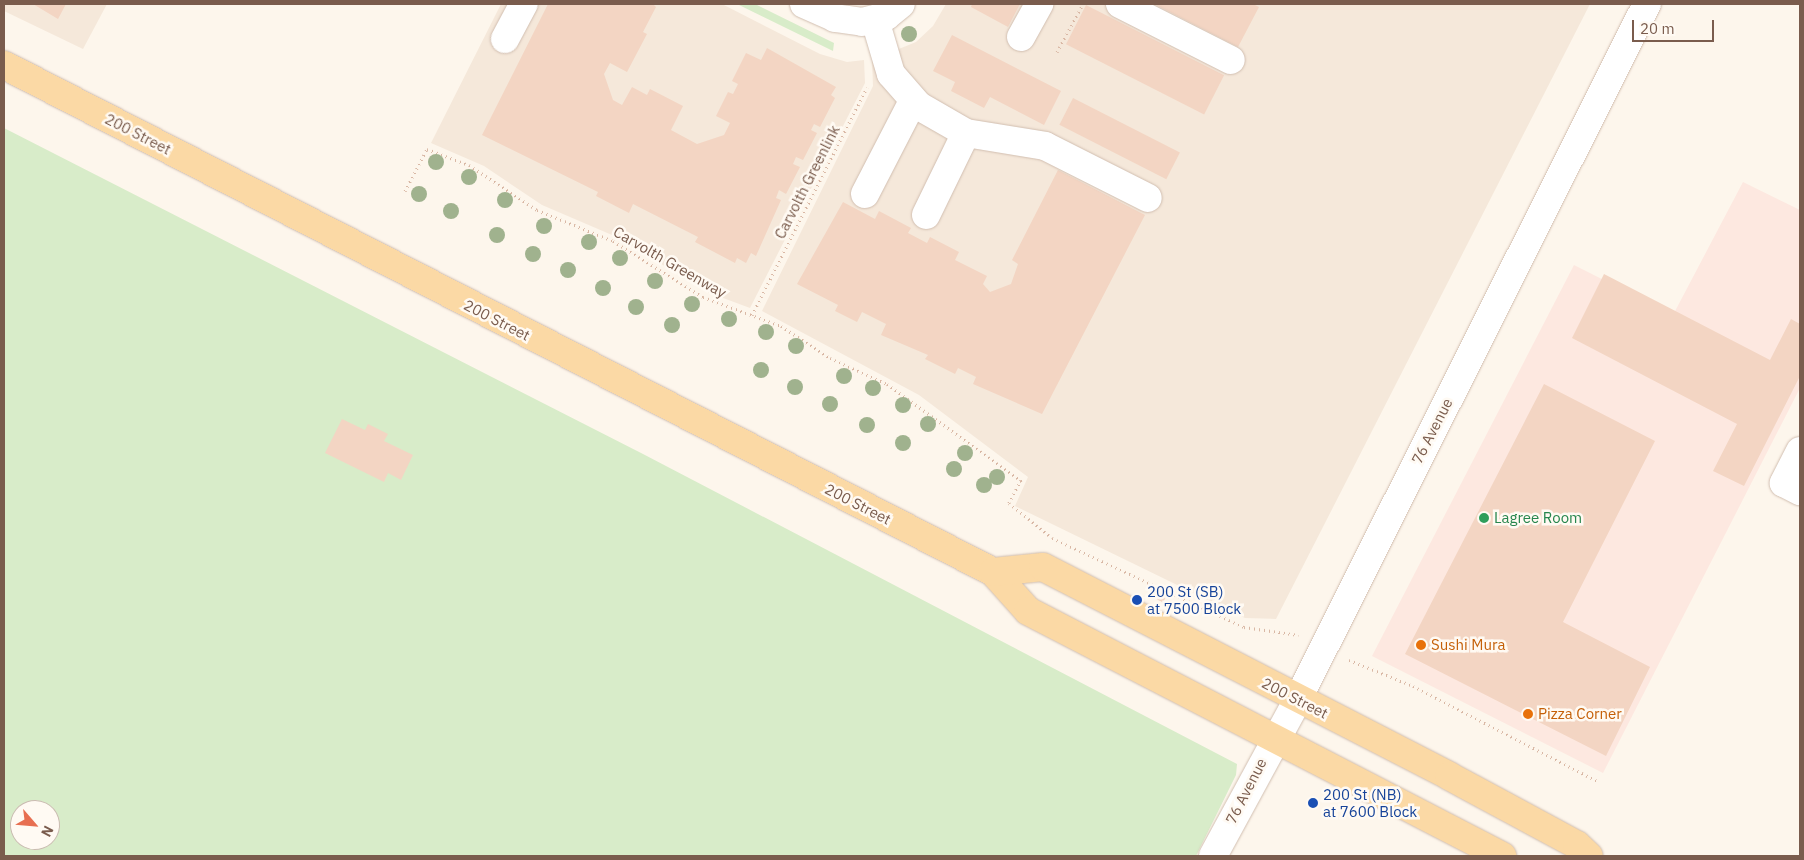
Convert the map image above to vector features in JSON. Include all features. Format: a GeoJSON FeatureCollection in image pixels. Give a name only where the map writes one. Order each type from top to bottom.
{"type":"FeatureCollection","features":[{"type":"Feature","properties":{"kind":"main road","name":"200 Street"},"geometry":{"type":"LineString","coordinates":[[4,65],[993,572],[1028,611],[1502,856]]}},
{"type":"Feature","properties":{"kind":"main road","name":"200 Street"},"geometry":{"type":"LineString","coordinates":[[993,572],[1043,567],[1297,701],[1449,776],[1577,845],[1589,856]]}},
{"type":"Feature","properties":{"kind":"street"},"geometry":{"type":"LineString","coordinates":[[505,39],[524,4]]}},
{"type":"Feature","properties":{"kind":"street"},"geometry":{"type":"LineString","coordinates":[[804,4],[848,21],[875,20],[901,4]]}},
{"type":"Feature","properties":{"kind":"street"},"geometry":{"type":"LineString","coordinates":[[1022,37],[1039,4]]}},
{"type":"Feature","properties":{"kind":"street"},"geometry":{"type":"LineString","coordinates":[[1120,4],[1231,60]]}},
{"type":"Feature","properties":{"kind":"street","name":"76 Avenue"},"geometry":{"type":"LineString","coordinates":[[1213,856],[1274,737],[1297,701],[1647,4]]}},
{"type":"Feature","properties":{"kind":"street"},"geometry":{"type":"LineString","coordinates":[[875,20],[891,74],[913,101],[966,133],[1045,146],[1148,198]]}},
{"type":"Feature","properties":{"kind":"street"},"geometry":{"type":"LineString","coordinates":[[865,194],[913,101]]}},
{"type":"Feature","properties":{"kind":"street"},"geometry":{"type":"LineString","coordinates":[[926,215],[966,133]]}},
{"type":"Feature","properties":{"kind":"street"},"geometry":{"type":"LineString","coordinates":[[1800,451],[1784,483],[1800,491]]}},
{"type":"Feature","properties":{"kind":"path"},"geometry":{"type":"LineString","coordinates":[[1057,52],[1083,4]]}},
{"type":"Feature","properties":{"kind":"path","name":"Carvolth Greenlink"},"geometry":{"type":"LineString","coordinates":[[752,314],[869,84]]}},
{"type":"Feature","properties":{"kind":"path","name":"Carvolth Greenway"},"geometry":{"type":"LineString","coordinates":[[405,191],[427,149],[476,169],[551,217],[613,241],[713,303],[752,314],[781,326],[830,358],[915,401],[1022,481],[1009,503],[1052,538],[1244,627],[1298,635]]}},
{"type":"Feature","properties":{"kind":"path"},"geometry":{"type":"LineString","coordinates":[[1349,660],[1413,686],[1598,781]]}},
{"type":"Feature","properties":{"kind":"shaded area"},"geometry":{"type":"Polygon","coordinates":[[[4,4],[107,4],[83,49],[4,11],[4,4]]]}},
{"type":"Feature","properties":{"kind":"shaded area"},"geometry":{"type":"Polygon","coordinates":[[[501,4],[722,4],[820,54],[847,62],[864,60],[865,83],[750,308],[707,292],[619,238],[542,205],[484,166],[431,143],[501,4]]]}},
{"type":"Feature","properties":{"kind":"shaded area"},"geometry":{"type":"Polygon","coordinates":[[[946,4],[1590,4],[1276,619],[1245,618],[1015,506],[1028,477],[919,395],[762,311],[873,86],[872,60],[916,42],[933,26],[946,4]]]}},
{"type":"Feature","properties":{"kind":"shaded area"},"geometry":{"type":"Polygon","coordinates":[[[1743,182],[1800,210],[1800,388],[1603,773],[1372,656],[1574,265],[1673,315],[1743,182]]]}},
{"type":"Feature","properties":{"kind":"green space"},"geometry":{"type":"Polygon","coordinates":[[[737,4],[755,4],[834,43],[833,51],[737,4]]]}},
{"type":"Feature","properties":{"kind":"green space"},"geometry":{"type":"Polygon","coordinates":[[[4,128],[643,454],[1237,764],[1236,775],[1196,856],[4,856],[4,128]]]}},
{"type":"Feature","properties":{"kind":"building"},"geometry":{"type":"Polygon","coordinates":[[[33,4],[66,4],[58,19],[33,4]]]}},
{"type":"Feature","properties":{"kind":"building"},"geometry":{"type":"Polygon","coordinates":[[[548,4],[653,4],[656,7],[643,32],[647,34],[627,72],[610,63],[604,74],[613,100],[622,105],[632,87],[647,95],[650,89],[683,106],[671,130],[697,144],[724,135],[730,123],[716,116],[728,92],[733,94],[738,84],[732,81],[746,53],[761,60],[767,48],[836,87],[831,95],[835,98],[820,127],[814,124],[811,130],[817,133],[803,160],[796,157],[793,164],[800,167],[786,194],[779,190],[776,198],[781,200],[756,256],[751,253],[746,263],[737,258],[735,263],[695,242],[698,237],[633,204],[629,213],[596,196],[598,192],[482,135],[548,4]]]}},
{"type":"Feature","properties":{"kind":"building"},"geometry":{"type":"Polygon","coordinates":[[[972,4],[1020,4],[1008,27],[971,7],[972,4]]]}},
{"type":"Feature","properties":{"kind":"building"},"geometry":{"type":"Polygon","coordinates":[[[1154,4],[1253,4],[1259,7],[1238,47],[1154,4]]]}},
{"type":"Feature","properties":{"kind":"building"},"geometry":{"type":"Polygon","coordinates":[[[1086,5],[1224,75],[1204,115],[1066,44],[1086,5]]]}},
{"type":"Feature","properties":{"kind":"building"},"geometry":{"type":"Polygon","coordinates":[[[952,35],[1061,91],[1044,125],[990,97],[984,108],[951,91],[955,82],[933,71],[952,35]]]}},
{"type":"Feature","properties":{"kind":"building"},"geometry":{"type":"Polygon","coordinates":[[[1073,98],[1180,152],[1166,179],[1059,125],[1073,98]]]}},
{"type":"Feature","properties":{"kind":"building"},"geometry":{"type":"Polygon","coordinates":[[[1058,170],[1145,215],[1042,414],[973,384],[976,377],[958,368],[955,374],[925,359],[928,355],[881,335],[886,324],[862,312],[857,322],[835,311],[838,305],[797,284],[843,202],[875,219],[879,211],[911,228],[908,233],[927,243],[930,237],[959,252],[955,260],[987,276],[983,284],[990,292],[1011,284],[1018,264],[1012,260],[1058,170]]]}},
{"type":"Feature","properties":{"kind":"building"},"geometry":{"type":"Polygon","coordinates":[[[1604,274],[1770,360],[1791,319],[1800,324],[1800,376],[1744,486],[1713,471],[1737,424],[1572,338],[1604,274]]]}},
{"type":"Feature","properties":{"kind":"building"},"geometry":{"type":"Polygon","coordinates":[[[1544,384],[1655,441],[1563,622],[1650,667],[1606,756],[1405,654],[1544,384]]]}},
{"type":"Feature","properties":{"kind":"building"},"geometry":{"type":"Polygon","coordinates":[[[342,419],[365,430],[368,424],[388,434],[384,441],[413,455],[401,480],[388,473],[384,482],[325,453],[342,419]]]}},
{"type":"Feature","properties":{"kind":"building"},"geometry":{"type":"Polygon","coordinates":[[[1152,589],[1166,596],[1163,603],[1149,595],[1152,589]]]}},
{"type":"Feature","properties":{"kind":"place","name":"Lagree Room"},"geometry":{"type":"Point","coordinates":[1484,518]}},
{"type":"Feature","properties":{"kind":"place","name":"200 St (SB) at 7500 Block"},"geometry":{"type":"Point","coordinates":[1137,600]}},
{"type":"Feature","properties":{"kind":"place","name":"Sushi Mura"},"geometry":{"type":"Point","coordinates":[1421,645]}},
{"type":"Feature","properties":{"kind":"place","name":"Pizza Corner"},"geometry":{"type":"Point","coordinates":[1528,714]}},
{"type":"Feature","properties":{"kind":"place","name":"200 St (NB) at 7600 Block"},"geometry":{"type":"Point","coordinates":[1313,803]}}]}
